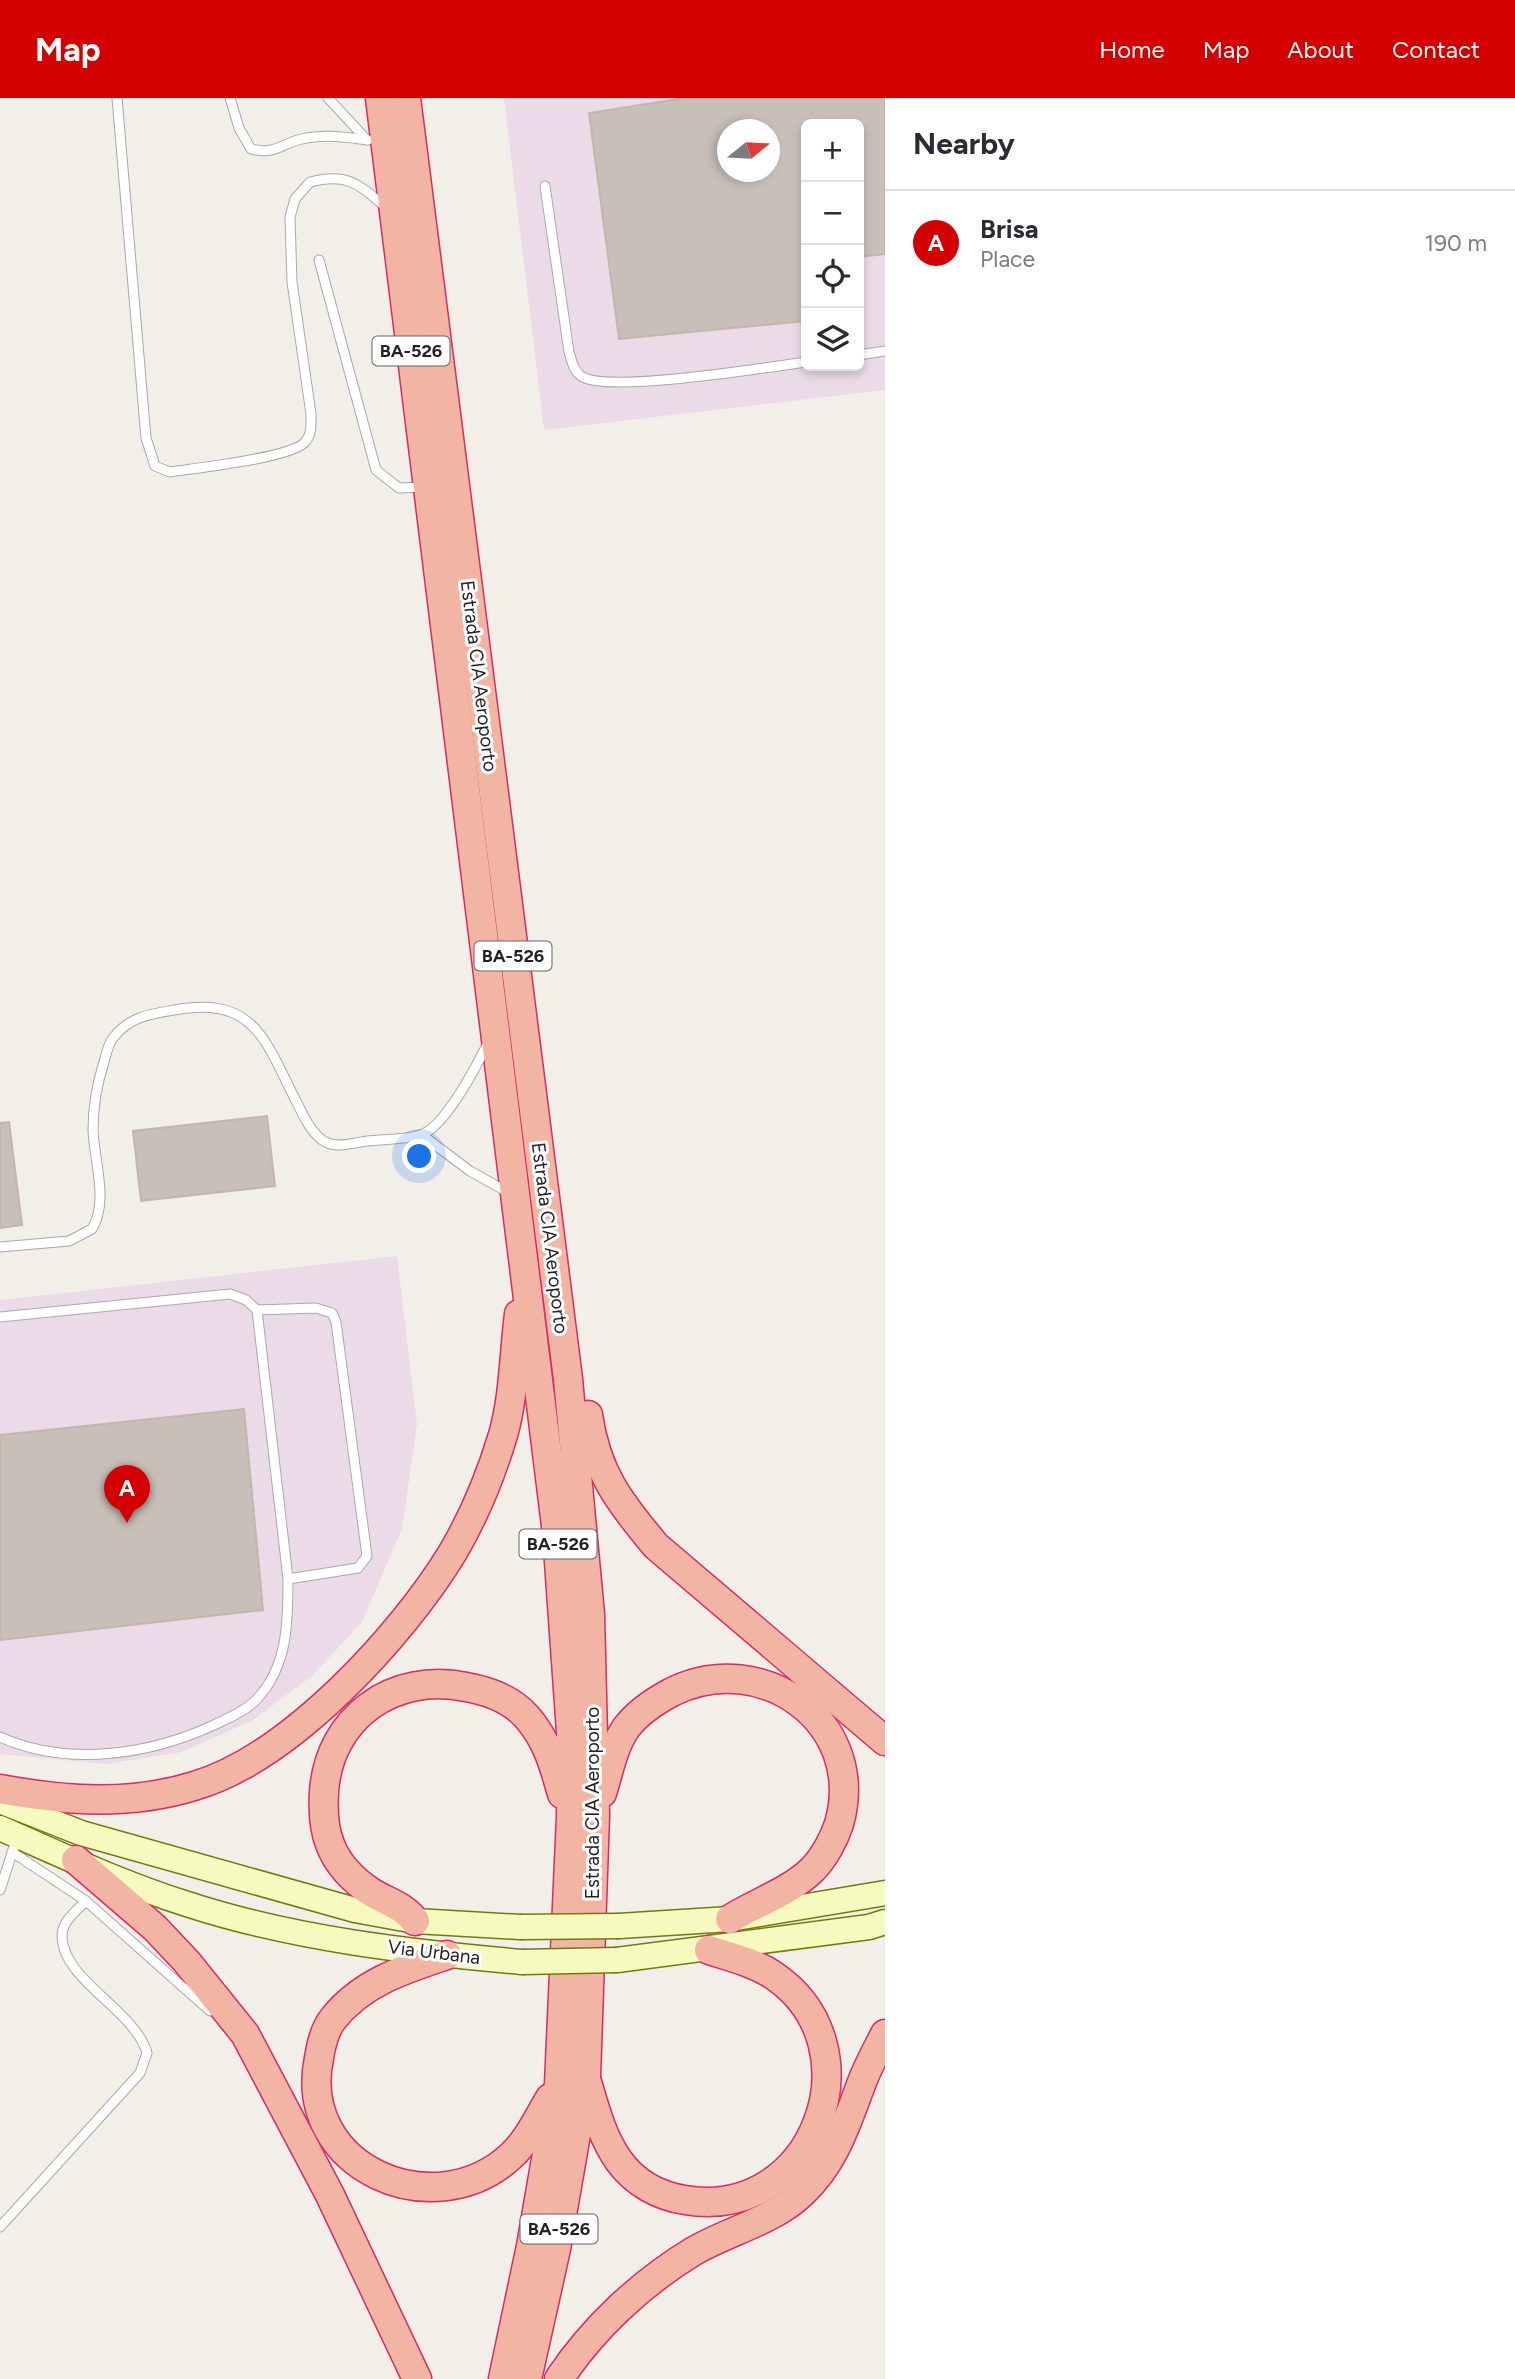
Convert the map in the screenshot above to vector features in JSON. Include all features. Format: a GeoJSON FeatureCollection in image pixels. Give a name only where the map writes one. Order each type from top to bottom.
{"type":"FeatureCollection","features":[{"type":"Feature","properties":{"kind":"highway","name":"Estrada CIA Aeroporto"},"geometry":{"type":"LineString","coordinates":[[380,98],[377,148],[394,213],[557,1534],[571,1732],[583,1816],[559,2084],[531,2246],[503,2379]]}},
{"type":"Feature","properties":{"kind":"highway","name":"Estrada CIA Aeroporto"},"geometry":{"type":"LineString","coordinates":[[406,98],[568,1379],[590,1614],[583,1816],[586,2077],[556,2249],[527,2379]]}},
{"type":"Feature","properties":{"kind":"highway"},"geometry":{"type":"LineString","coordinates":[[508,910],[528,977],[593,1450],[606,1477],[632,1517],[656,1546],[885,1741]]}},
{"type":"Feature","properties":{"kind":"highway"},"geometry":{"type":"LineString","coordinates":[[0,1789],[72,1800],[99,1800],[165,1794],[196,1786],[234,1772],[265,1753],[337,1691],[372,1656],[423,1595],[453,1552],[471,1516],[503,1432],[524,1273]]}},
{"type":"Feature","properties":{"kind":"highway"},"geometry":{"type":"LineString","coordinates":[[583,1816],[626,1729],[657,1700],[698,1681],[714,1679],[752,1680],[790,1695],[820,1720],[831,1738],[842,1767],[842,1811],[836,1835],[813,1869],[789,1888],[730,1919]]}},
{"type":"Feature","properties":{"kind":"highway"},"geometry":{"type":"LineString","coordinates":[[415,1921],[402,1907],[371,1892],[352,1877],[330,1845],[324,1822],[325,1776],[330,1757],[346,1727],[368,1706],[406,1687],[443,1682],[486,1691],[509,1702],[525,1715],[548,1748],[583,1816]]}},
{"type":"Feature","properties":{"kind":"highway"},"geometry":{"type":"LineString","coordinates":[[76,1860],[155,1928],[187,1962],[245,2034],[330,2195],[417,2379]]}},
{"type":"Feature","properties":{"kind":"highway"},"geometry":{"type":"LineString","coordinates":[[586,2077],[601,2130],[619,2161],[645,2186],[678,2199],[714,2203],[734,2200],[761,2190],[780,2178],[808,2145],[822,2116],[826,2068],[823,2048],[816,2029],[790,1989],[756,1966],[709,1950]]}},
{"type":"Feature","properties":{"kind":"highway"},"geometry":{"type":"LineString","coordinates":[[447,1955],[404,1969],[375,1983],[331,2020],[317,2067],[317,2090],[327,2125],[351,2159],[380,2177],[401,2185],[427,2189],[468,2183],[499,2166],[522,2144],[559,2084]]}},
{"type":"Feature","properties":{"kind":"highway"},"geometry":{"type":"LineString","coordinates":[[559,2379],[589,2338],[616,2310],[663,2272],[694,2251],[782,2208],[800,2195],[820,2174],[838,2147],[863,2080],[885,2034]]}},
{"type":"Feature","properties":{"kind":"main road","name":"Via Urbana"},"geometry":{"type":"LineString","coordinates":[[0,1801],[80,1833],[355,1910],[415,1921],[520,1927],[619,1926],[730,1919],[885,1893]]}},
{"type":"Feature","properties":{"kind":"main road","name":"Via Urbana"},"geometry":{"type":"LineString","coordinates":[[10,1838],[76,1860],[186,1904],[254,1923],[447,1955],[522,1962],[617,1960],[709,1950],[869,1927],[885,1922]]}},
{"type":"Feature","properties":{"kind":"lane"},"geometry":{"type":"LineString","coordinates":[[117,98],[145,438],[155,466],[170,472],[283,454],[305,443],[311,430],[311,414],[292,282],[290,217],[295,200],[310,183],[343,177],[361,187],[394,213]]}},
{"type":"Feature","properties":{"kind":"lane"},"geometry":{"type":"LineString","coordinates":[[230,98],[239,128],[251,149],[267,153],[302,139],[342,136],[377,148]]}},
{"type":"Feature","properties":{"kind":"lane"},"geometry":{"type":"LineString","coordinates":[[328,98],[377,148]]}},
{"type":"Feature","properties":{"kind":"lane"},"geometry":{"type":"LineString","coordinates":[[545,186],[569,352],[574,368],[582,377],[601,382],[700,376],[801,363]]}},
{"type":"Feature","properties":{"kind":"lane"},"geometry":{"type":"LineString","coordinates":[[319,260],[376,470],[399,488],[427,487]]}},
{"type":"Feature","properties":{"kind":"lane"},"geometry":{"type":"LineString","coordinates":[[864,354],[885,351]]}},
{"type":"Feature","properties":{"kind":"lane"},"geometry":{"type":"LineString","coordinates":[[0,1247],[69,1241],[92,1229],[100,1205],[93,1130],[95,1098],[111,1039],[129,1023],[142,1016],[195,1007],[218,1007],[232,1010],[247,1020],[276,1061],[307,1122],[319,1138],[328,1144],[422,1135],[456,1099],[494,1032]]}},
{"type":"Feature","properties":{"kind":"lane"},"geometry":{"type":"LineString","coordinates":[[422,1135],[470,1171],[514,1196]]}},
{"type":"Feature","properties":{"kind":"lane"},"geometry":{"type":"LineString","coordinates":[[0,1317],[230,1294],[246,1300],[257,1310],[288,1579],[287,1639],[272,1676],[256,1700],[235,1715],[176,1742],[108,1754],[34,1749],[0,1737]]}},
{"type":"Feature","properties":{"kind":"lane"},"geometry":{"type":"LineString","coordinates":[[257,1310],[317,1308],[331,1313],[336,1322],[367,1556],[358,1568],[288,1579]]}},
{"type":"Feature","properties":{"kind":"lane"},"geometry":{"type":"LineString","coordinates":[[0,1890],[10,1838],[86,1901],[219,2019],[245,2034]]}},
{"type":"Feature","properties":{"kind":"lane"},"geometry":{"type":"LineString","coordinates":[[0,2227],[140,2073],[145,2063],[144,2042],[135,2027],[82,1978],[66,1951],[62,1937],[64,1927],[86,1901]]}},
{"type":"Feature","properties":{"kind":"shaded area"},"geometry":{"type":"Polygon","coordinates":[[[504,98],[885,98],[885,390],[544,430],[504,98]]]}},
{"type":"Feature","properties":{"kind":"shaded area"},"geometry":{"type":"Polygon","coordinates":[[[397,1256],[417,1424],[402,1529],[362,1622],[312,1676],[253,1720],[182,1752],[106,1764],[0,1754],[0,1300],[397,1256]]]}},
{"type":"Feature","properties":{"kind":"building"},"geometry":{"type":"Polygon","coordinates":[[[684,98],[885,98],[885,254],[864,256],[864,119],[801,119],[801,321],[619,339],[589,113],[684,98]]]}},
{"type":"Feature","properties":{"kind":"building"},"geometry":{"type":"Polygon","coordinates":[[[267,1116],[275,1186],[141,1201],[133,1131],[267,1116]]]}},
{"type":"Feature","properties":{"kind":"building"},"geometry":{"type":"Polygon","coordinates":[[[9,1122],[22,1225],[0,1228],[0,1123],[9,1122]]]}},
{"type":"Feature","properties":{"kind":"building"},"geometry":{"type":"Polygon","coordinates":[[[244,1409],[263,1610],[0,1640],[0,1435],[244,1409]]]}},
{"type":"Feature","properties":{"kind":"place","name":"Brisa"},"geometry":{"type":"Point","coordinates":[127,1523]}}]}
